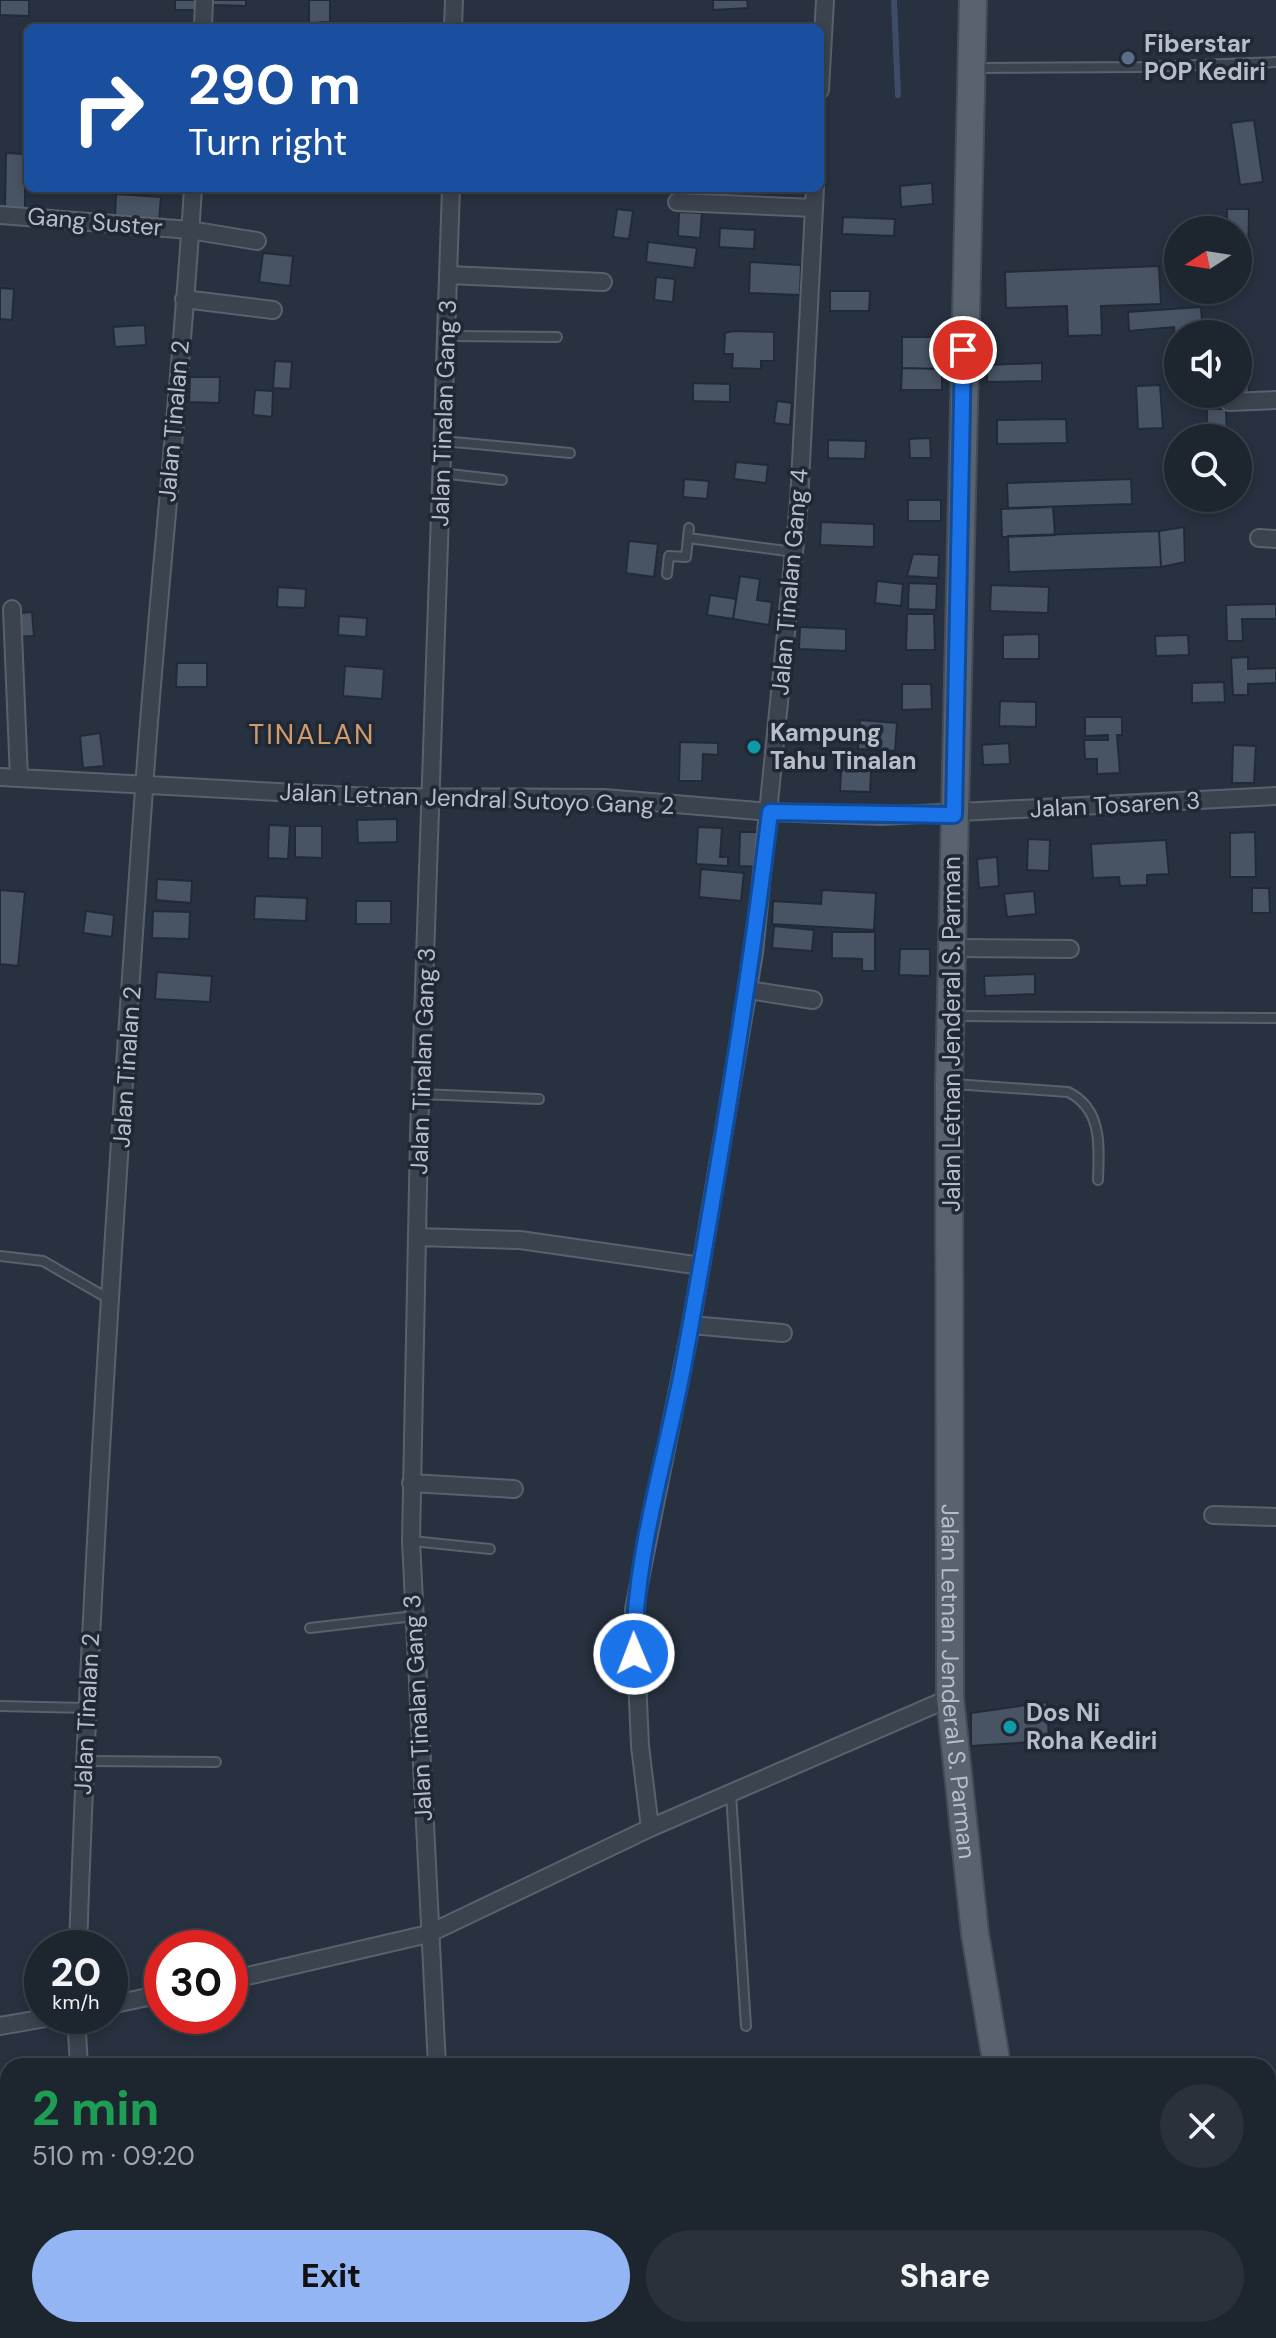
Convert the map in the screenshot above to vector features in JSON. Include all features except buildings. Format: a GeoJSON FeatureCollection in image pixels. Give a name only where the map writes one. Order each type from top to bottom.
{"type":"FeatureCollection","features":[{"type":"Feature","properties":{"kind":"main road","name":"Jalan Letnan Jenderal S. Parman"},"geometry":{"type":"LineString","coordinates":[[973,0],[969,68],[949,1084],[950,1698],[975,1934],[996,2058]]}},
{"type":"Feature","properties":{"kind":"street"},"geometry":{"type":"LineString","coordinates":[[203,24],[204,0]]}},
{"type":"Feature","properties":{"kind":"street"},"geometry":{"type":"LineString","coordinates":[[453,24],[454,0]]}},
{"type":"Feature","properties":{"kind":"street"},"geometry":{"type":"LineString","coordinates":[[824,24],[825,0]]}},
{"type":"Feature","properties":{"kind":"street","name":"Jalan Tinalan 2"},"geometry":{"type":"LineString","coordinates":[[79,1930],[86,1708],[145,787],[193,192]]}},
{"type":"Feature","properties":{"kind":"street","name":"Jalan Tinalan Gang 3"},"geometry":{"type":"LineString","coordinates":[[436,2058],[428,1934],[411,1483],[451,192]]}},
{"type":"Feature","properties":{"kind":"street","name":"Jalan Tinalan Gang 4"},"geometry":{"type":"LineString","coordinates":[[650,1828],[640,1746],[634,1609],[691,1325],[748,990],[770,812],[794,552],[815,192]]}},
{"type":"Feature","properties":{"kind":"street"},"geometry":{"type":"LineString","coordinates":[[677,202],[814,208]]}},
{"type":"Feature","properties":{"kind":"street","name":"Gang Suster"},"geometry":{"type":"LineString","coordinates":[[0,215],[190,230],[257,241]]}},
{"type":"Feature","properties":{"kind":"street"},"geometry":{"type":"LineString","coordinates":[[449,275],[603,282]]}},
{"type":"Feature","properties":{"kind":"street"},"geometry":{"type":"LineString","coordinates":[[184,299],[273,310]]}},
{"type":"Feature","properties":{"kind":"street"},"geometry":{"type":"LineString","coordinates":[[1252,401],[1276,400]]}},
{"type":"Feature","properties":{"kind":"street"},"geometry":{"type":"LineString","coordinates":[[12,609],[19,778]]}},
{"type":"Feature","properties":{"kind":"street","name":"Jalan Letnan Jendral Sutoyo Gang 2"},"geometry":{"type":"LineString","coordinates":[[0,777],[145,787],[604,798],[770,812],[954,815]]}},
{"type":"Feature","properties":{"kind":"street","name":"Jalan Tosaren 3"},"geometry":{"type":"LineString","coordinates":[[954,815],[1276,796]]}},
{"type":"Feature","properties":{"kind":"street"},"geometry":{"type":"LineString","coordinates":[[952,948],[1070,949]]}},
{"type":"Feature","properties":{"kind":"street"},"geometry":{"type":"LineString","coordinates":[[748,990],[813,1000]]}},
{"type":"Feature","properties":{"kind":"street"},"geometry":{"type":"LineString","coordinates":[[418,1237],[520,1240],[701,1266]]}},
{"type":"Feature","properties":{"kind":"street"},"geometry":{"type":"LineString","coordinates":[[691,1325],[783,1333]]}},
{"type":"Feature","properties":{"kind":"street"},"geometry":{"type":"LineString","coordinates":[[411,1483],[514,1489]]}},
{"type":"Feature","properties":{"kind":"street"},"geometry":{"type":"LineString","coordinates":[[1213,1515],[1276,1517]]}},
{"type":"Feature","properties":{"kind":"street"},"geometry":{"type":"LineString","coordinates":[[248,1976],[428,1934],[650,1828],[950,1698]]}},
{"type":"Feature","properties":{"kind":"street"},"geometry":{"type":"LineString","coordinates":[[0,2026],[24,2022]]}},
{"type":"Feature","properties":{"kind":"street"},"geometry":{"type":"LineString","coordinates":[[77,2034],[79,2058]]}},
{"type":"Feature","properties":{"kind":"lane"},"geometry":{"type":"LineString","coordinates":[[969,68],[1276,62]]}},
{"type":"Feature","properties":{"kind":"lane"},"geometry":{"type":"LineString","coordinates":[[446,336],[557,337]]}},
{"type":"Feature","properties":{"kind":"lane"},"geometry":{"type":"LineString","coordinates":[[443,441],[570,453]]}},
{"type":"Feature","properties":{"kind":"lane"},"geometry":{"type":"LineString","coordinates":[[441,473],[502,480]]}},
{"type":"Feature","properties":{"kind":"lane"},"geometry":{"type":"LineString","coordinates":[[667,574],[669,556],[686,557],[689,533],[794,552]]}},
{"type":"Feature","properties":{"kind":"lane"},"geometry":{"type":"LineString","coordinates":[[951,1016],[1276,1018]]}},
{"type":"Feature","properties":{"kind":"lane"},"geometry":{"type":"LineString","coordinates":[[949,1084],[1068,1092],[1082,1099],[1099,1136],[1098,1180]]}},
{"type":"Feature","properties":{"kind":"lane"},"geometry":{"type":"LineString","coordinates":[[421,1094],[539,1099]]}},
{"type":"Feature","properties":{"kind":"lane"},"geometry":{"type":"LineString","coordinates":[[0,1256],[43,1261],[112,1300]]}},
{"type":"Feature","properties":{"kind":"lane"},"geometry":{"type":"LineString","coordinates":[[411,1541],[490,1549]]}},
{"type":"Feature","properties":{"kind":"lane"},"geometry":{"type":"LineString","coordinates":[[310,1628],[414,1616]]}},
{"type":"Feature","properties":{"kind":"lane"},"geometry":{"type":"LineString","coordinates":[[0,1706],[86,1708]]}},
{"type":"Feature","properties":{"kind":"lane"},"geometry":{"type":"LineString","coordinates":[[84,1761],[216,1762]]}},
{"type":"Feature","properties":{"kind":"lane"},"geometry":{"type":"LineString","coordinates":[[731,1793],[746,2026]]}},
{"type":"Feature","properties":{"kind":"waterway"},"geometry":{"type":"LineString","coordinates":[[894,0],[898,95]]}},
{"type":"Feature","properties":{"kind":"place","name":"Fiberstar POP Kediri"},"geometry":{"type":"Point","coordinates":[1128,58]}},
{"type":"Feature","properties":{"kind":"place","name":"Kampung Tahu Tinalan"},"geometry":{"type":"Point","coordinates":[754,747]}},
{"type":"Feature","properties":{"kind":"place","name":"Dos Ni Roha Kediri"},"geometry":{"type":"Point","coordinates":[1010,1727]}},
{"type":"Feature","properties":{"kind":"district","name":"TINALAN"},"geometry":{"type":"Point","coordinates":[312,734]}},
{"type":"Feature","properties":{"kind":"route"},"geometry":{"type":"LineString","coordinates":[[634,1654],[634,1609],[648,1524],[672,1425],[691,1325],[731,1091],[754,953],[770,812],[954,815],[963,350]]}}]}
